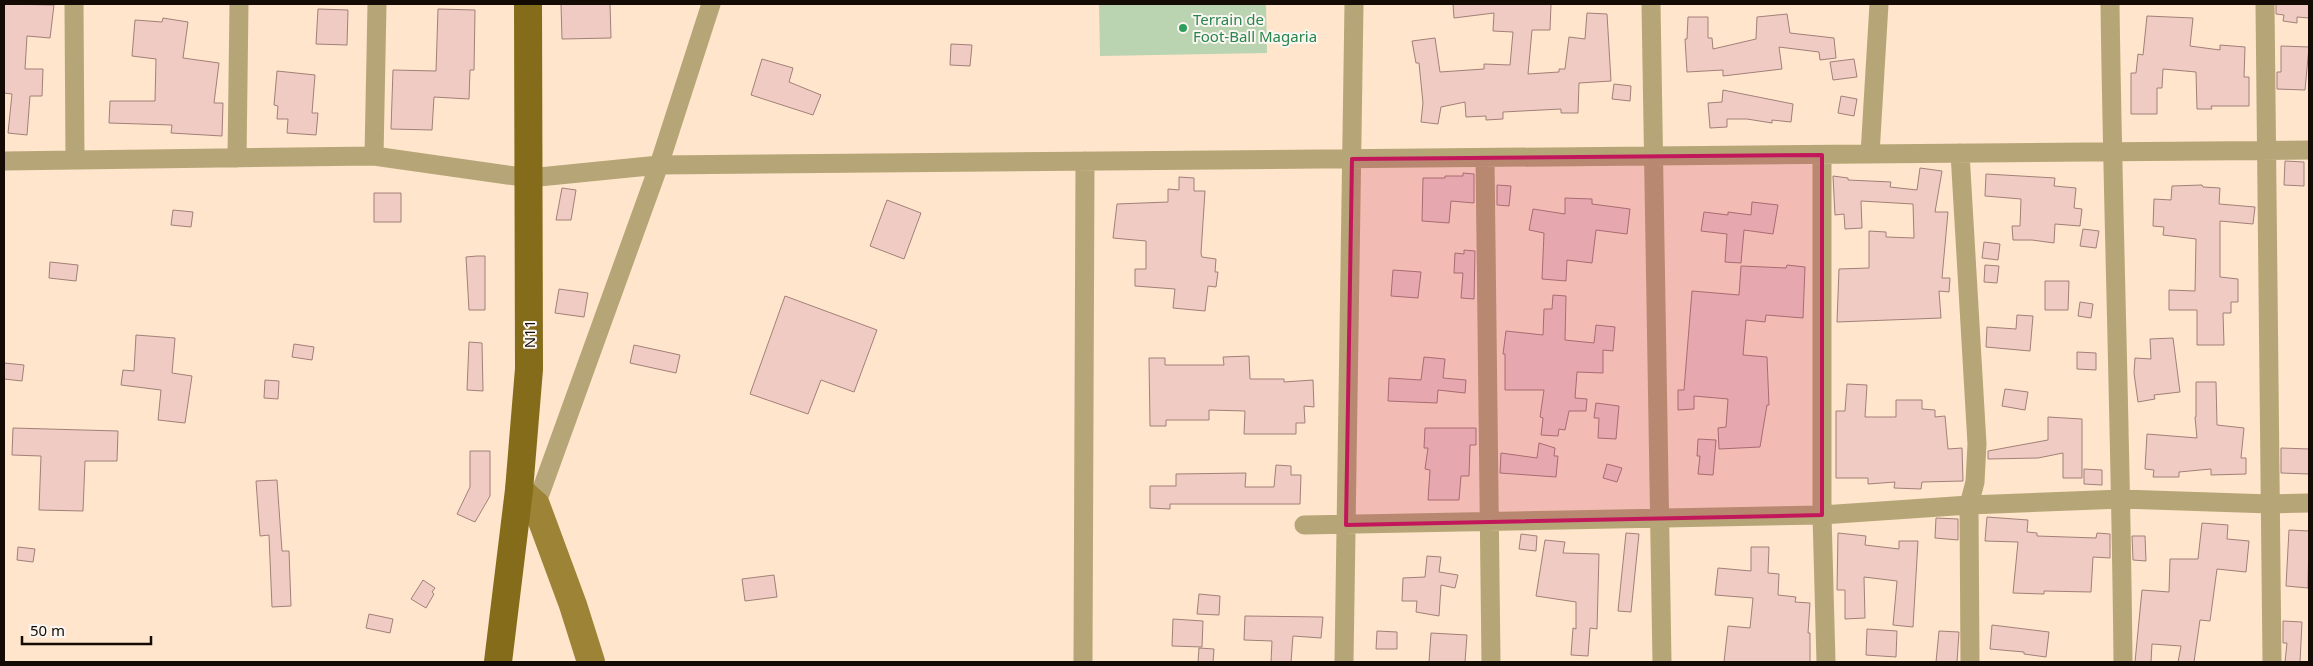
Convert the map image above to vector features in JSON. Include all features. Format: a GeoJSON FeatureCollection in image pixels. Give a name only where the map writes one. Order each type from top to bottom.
{"type":"FeatureCollection","features":[{"type":"Feature","properties":{"kind":"main road","name":"N11"},"geometry":{"type":"LineString","coordinates":[[498,662],[527,498],[530,178],[528,4]]}},
{"type":"Feature","properties":{"kind":"main road"},"geometry":{"type":"LineString","coordinates":[[527,498],[573,605],[592,662]]}},
{"type":"Feature","properties":{"kind":"street"},"geometry":{"type":"LineString","coordinates":[[74,4],[76,160]]}},
{"type":"Feature","properties":{"kind":"street"},"geometry":{"type":"LineString","coordinates":[[237,158],[239,4]]}},
{"type":"Feature","properties":{"kind":"street"},"geometry":{"type":"LineString","coordinates":[[374,156],[377,4]]}},
{"type":"Feature","properties":{"kind":"street"},"geometry":{"type":"LineString","coordinates":[[527,498],[659,166],[710,4]]}},
{"type":"Feature","properties":{"kind":"street"},"geometry":{"type":"LineString","coordinates":[[1344,662],[1354,4]]}},
{"type":"Feature","properties":{"kind":"street"},"geometry":{"type":"LineString","coordinates":[[1651,4],[1662,662]]}},
{"type":"Feature","properties":{"kind":"street"},"geometry":{"type":"LineString","coordinates":[[1870,154],[1879,4]]}},
{"type":"Feature","properties":{"kind":"street"},"geometry":{"type":"LineString","coordinates":[[2110,4],[2112,152],[2122,499],[2123,662]]}},
{"type":"Feature","properties":{"kind":"street"},"geometry":{"type":"LineString","coordinates":[[2265,4],[2272,662]]}},
{"type":"Feature","properties":{"kind":"street"},"geometry":{"type":"LineString","coordinates":[[4,161],[374,156],[530,178],[659,166],[2309,150]]}},
{"type":"Feature","properties":{"kind":"street"},"geometry":{"type":"LineString","coordinates":[[1960,153],[1976,444],[1975,482],[1969,505],[1970,662]]}},
{"type":"Feature","properties":{"kind":"street"},"geometry":{"type":"LineString","coordinates":[[1822,154],[1822,515],[1826,662]]}},
{"type":"Feature","properties":{"kind":"street"},"geometry":{"type":"LineString","coordinates":[[1485,158],[1490,662]]}},
{"type":"Feature","properties":{"kind":"street"},"geometry":{"type":"LineString","coordinates":[[1083,662],[1085,161]]}},
{"type":"Feature","properties":{"kind":"street"},"geometry":{"type":"LineString","coordinates":[[1304,525],[1822,515],[1969,505],[2122,499],[2270,504],[2309,503]]}},
{"type":"Feature","properties":{"kind":"highlighted area"},"geometry":{"type":"Polygon","coordinates":[[[1822,155],[1822,515],[1346,525],[1352,159],[1822,155]]]}},
{"type":"Feature","properties":{"kind":"green space","name":"Terrain de Foot-Ball Magaria"},"geometry":{"type":"Polygon","coordinates":[[[1099,4],[1266,4],[1267,53],[1100,56],[1099,4]]]}},
{"type":"Feature","properties":{"kind":"building"},"geometry":{"type":"Polygon","coordinates":[[[4,4],[54,5],[50,38],[27,36],[25,69],[43,69],[42,96],[30,96],[27,135],[8,133],[12,94],[4,93],[4,4]]]}},
{"type":"Feature","properties":{"kind":"building"},"geometry":{"type":"Polygon","coordinates":[[[561,4],[610,4],[611,38],[562,39],[561,4]]]}},
{"type":"Feature","properties":{"kind":"building"},"geometry":{"type":"Polygon","coordinates":[[[1453,4],[1551,4],[1550,30],[1532,30],[1528,74],[1559,72],[1559,69],[1565,69],[1569,37],[1585,39],[1587,13],[1607,14],[1611,81],[1579,83],[1578,113],[1561,113],[1561,109],[1503,112],[1503,119],[1486,120],[1486,116],[1466,117],[1465,102],[1441,107],[1438,124],[1421,122],[1423,103],[1419,63],[1416,63],[1412,41],[1435,38],[1440,72],[1484,69],[1484,64],[1510,65],[1513,32],[1493,31],[1494,13],[1454,18],[1453,4]]]}},
{"type":"Feature","properties":{"kind":"building"},"geometry":{"type":"Polygon","coordinates":[[[2276,4],[2309,4],[2309,18],[2297,17],[2297,23],[2283,21],[2284,15],[2276,14],[2276,4]]]}},
{"type":"Feature","properties":{"kind":"building"},"geometry":{"type":"Polygon","coordinates":[[[318,9],[348,10],[347,45],[316,44],[318,9]]]}},
{"type":"Feature","properties":{"kind":"building"},"geometry":{"type":"Polygon","coordinates":[[[438,9],[475,10],[474,70],[470,70],[469,99],[434,97],[432,130],[391,129],[393,70],[436,71],[438,9]]]}},
{"type":"Feature","properties":{"kind":"building"},"geometry":{"type":"Polygon","coordinates":[[[1787,14],[1790,33],[1834,38],[1836,58],[1820,60],[1819,52],[1779,47],[1782,69],[1723,76],[1723,70],[1687,72],[1685,39],[1687,39],[1688,17],[1708,17],[1708,38],[1712,38],[1713,49],[1756,39],[1757,17],[1787,14]]]}},
{"type":"Feature","properties":{"kind":"building"},"geometry":{"type":"Polygon","coordinates":[[[2147,16],[2193,18],[2190,46],[2220,50],[2220,45],[2245,47],[2244,77],[2249,77],[2249,106],[2211,106],[2212,109],[2197,109],[2196,72],[2163,69],[2162,88],[2157,88],[2157,114],[2131,114],[2131,73],[2136,73],[2138,54],[2143,55],[2147,16]]]}},
{"type":"Feature","properties":{"kind":"building"},"geometry":{"type":"Polygon","coordinates":[[[163,18],[188,22],[183,58],[219,63],[214,103],[223,103],[222,136],[171,133],[172,125],[109,123],[110,101],[155,101],[156,59],[132,56],[135,20],[162,22],[163,18]]]}},
{"type":"Feature","properties":{"kind":"building"},"geometry":{"type":"Polygon","coordinates":[[[951,44],[972,45],[970,66],[950,65],[951,44]]]}},
{"type":"Feature","properties":{"kind":"building"},"geometry":{"type":"Polygon","coordinates":[[[2281,46],[2309,47],[2305,90],[2277,89],[2277,72],[2281,72],[2281,46]]]}},
{"type":"Feature","properties":{"kind":"building"},"geometry":{"type":"Polygon","coordinates":[[[762,59],[793,68],[789,82],[821,95],[813,115],[751,95],[762,59]]]}},
{"type":"Feature","properties":{"kind":"building"},"geometry":{"type":"Polygon","coordinates":[[[1854,59],[1857,77],[1833,80],[1830,62],[1854,59]]]}},
{"type":"Feature","properties":{"kind":"building"},"geometry":{"type":"Polygon","coordinates":[[[277,71],[315,75],[312,113],[318,113],[316,135],[287,133],[288,119],[277,119],[278,106],[274,105],[277,71]]]}},
{"type":"Feature","properties":{"kind":"building"},"geometry":{"type":"Polygon","coordinates":[[[1614,84],[1631,86],[1630,101],[1612,99],[1614,84]]]}},
{"type":"Feature","properties":{"kind":"building"},"geometry":{"type":"Polygon","coordinates":[[[1723,90],[1793,104],[1791,122],[1772,120],[1772,123],[1747,119],[1727,119],[1727,127],[1710,128],[1708,103],[1722,102],[1723,90]]]}},
{"type":"Feature","properties":{"kind":"building"},"geometry":{"type":"Polygon","coordinates":[[[1841,96],[1857,99],[1854,116],[1838,113],[1841,96]]]}},
{"type":"Feature","properties":{"kind":"building"},"geometry":{"type":"Polygon","coordinates":[[[2285,161],[2304,162],[2304,186],[2284,185],[2285,161]]]}},
{"type":"Feature","properties":{"kind":"building"},"geometry":{"type":"Polygon","coordinates":[[[1920,168],[1942,171],[1935,212],[1948,212],[1942,278],[1950,278],[1949,292],[1939,291],[1941,318],[1837,322],[1839,269],[1869,268],[1869,231],[1886,232],[1886,237],[1914,238],[1913,204],[1861,201],[1862,228],[1845,229],[1844,214],[1835,215],[1833,176],[1848,178],[1848,180],[1891,182],[1890,187],[1917,190],[1920,168]]]}},
{"type":"Feature","properties":{"kind":"building"},"geometry":{"type":"Polygon","coordinates":[[[1463,173],[1474,174],[1474,203],[1451,201],[1449,223],[1422,221],[1423,178],[1463,176],[1463,173]]]}},
{"type":"Feature","properties":{"kind":"building"},"geometry":{"type":"Polygon","coordinates":[[[1986,174],[2055,178],[2054,186],[2076,188],[2074,208],[2082,209],[2080,226],[2055,224],[2054,243],[2013,240],[2012,226],[2020,226],[2021,199],[1985,196],[1986,174]]]}},
{"type":"Feature","properties":{"kind":"building"},"geometry":{"type":"Polygon","coordinates":[[[1179,177],[1194,178],[1194,191],[1205,191],[1201,253],[1202,257],[1216,259],[1215,272],[1218,272],[1216,287],[1208,286],[1205,311],[1173,308],[1175,289],[1135,286],[1135,269],[1146,269],[1146,241],[1113,238],[1117,204],[1168,202],[1168,189],[1179,190],[1179,177]]]}},
{"type":"Feature","properties":{"kind":"building"},"geometry":{"type":"Polygon","coordinates":[[[1497,185],[1511,186],[1509,206],[1497,205],[1497,185]]]}},
{"type":"Feature","properties":{"kind":"building"},"geometry":{"type":"Polygon","coordinates":[[[2202,185],[2203,187],[2220,188],[2219,204],[2255,207],[2253,224],[2220,221],[2220,277],[2238,279],[2238,302],[2231,302],[2231,313],[2223,313],[2224,345],[2197,345],[2197,310],[2169,310],[2169,290],[2195,291],[2196,239],[2163,235],[2164,227],[2153,226],[2154,199],[2171,200],[2172,186],[2202,185]]]}},
{"type":"Feature","properties":{"kind":"building"},"geometry":{"type":"Polygon","coordinates":[[[562,188],[576,190],[571,220],[556,220],[562,188]]]}},
{"type":"Feature","properties":{"kind":"building"},"geometry":{"type":"Polygon","coordinates":[[[374,193],[401,193],[401,222],[374,222],[374,193]]]}},
{"type":"Feature","properties":{"kind":"building"},"geometry":{"type":"Polygon","coordinates":[[[1565,198],[1592,199],[1592,204],[1630,209],[1627,234],[1596,230],[1592,263],[1567,260],[1566,281],[1542,279],[1544,233],[1529,230],[1533,209],[1565,214],[1565,198]]]}},
{"type":"Feature","properties":{"kind":"building"},"geometry":{"type":"Polygon","coordinates":[[[887,200],[921,213],[904,259],[870,246],[887,200]]]}},
{"type":"Feature","properties":{"kind":"building"},"geometry":{"type":"Polygon","coordinates":[[[1752,202],[1778,205],[1773,234],[1744,230],[1741,263],[1725,262],[1727,234],[1701,231],[1704,212],[1728,215],[1728,212],[1751,215],[1752,202]]]}},
{"type":"Feature","properties":{"kind":"building"},"geometry":{"type":"Polygon","coordinates":[[[173,210],[193,212],[191,227],[171,225],[173,210]]]}},
{"type":"Feature","properties":{"kind":"building"},"geometry":{"type":"Polygon","coordinates":[[[2083,229],[2099,231],[2096,248],[2080,246],[2083,229]]]}},
{"type":"Feature","properties":{"kind":"building"},"geometry":{"type":"Polygon","coordinates":[[[1984,242],[2000,244],[1998,260],[1982,258],[1984,242]]]}},
{"type":"Feature","properties":{"kind":"building"},"geometry":{"type":"Polygon","coordinates":[[[1464,250],[1475,251],[1474,299],[1461,298],[1463,273],[1454,273],[1455,253],[1464,254],[1464,250]]]}},
{"type":"Feature","properties":{"kind":"building"},"geometry":{"type":"Polygon","coordinates":[[[485,256],[485,310],[469,310],[466,257],[485,256]]]}},
{"type":"Feature","properties":{"kind":"building"},"geometry":{"type":"Polygon","coordinates":[[[50,262],[78,265],[76,281],[49,278],[50,262]]]}},
{"type":"Feature","properties":{"kind":"building"},"geometry":{"type":"Polygon","coordinates":[[[1787,265],[1805,267],[1803,318],[1766,315],[1765,322],[1746,320],[1743,355],[1767,357],[1769,405],[1767,405],[1760,447],[1719,449],[1718,428],[1726,427],[1728,399],[1694,396],[1694,409],[1678,410],[1678,390],[1684,390],[1692,291],[1739,295],[1741,266],[1786,268],[1787,265]]]}},
{"type":"Feature","properties":{"kind":"building"},"geometry":{"type":"Polygon","coordinates":[[[1985,265],[1999,266],[1997,283],[1984,282],[1985,265]]]}},
{"type":"Feature","properties":{"kind":"building"},"geometry":{"type":"Polygon","coordinates":[[[1393,270],[1421,272],[1418,298],[1391,296],[1393,270]]]}},
{"type":"Feature","properties":{"kind":"building"},"geometry":{"type":"Polygon","coordinates":[[[2045,281],[2069,281],[2068,310],[2045,310],[2045,281]]]}},
{"type":"Feature","properties":{"kind":"building"},"geometry":{"type":"Polygon","coordinates":[[[559,289],[588,293],[584,317],[555,313],[559,289]]]}},
{"type":"Feature","properties":{"kind":"building"},"geometry":{"type":"Polygon","coordinates":[[[1553,295],[1566,296],[1565,340],[1594,343],[1596,325],[1615,327],[1613,351],[1603,350],[1603,373],[1577,372],[1575,398],[1587,399],[1586,411],[1569,411],[1565,430],[1559,429],[1558,436],[1541,435],[1543,418],[1540,417],[1544,390],[1505,390],[1505,354],[1503,354],[1506,331],[1543,335],[1544,309],[1552,309],[1553,295]]]}},
{"type":"Feature","properties":{"kind":"building"},"geometry":{"type":"Polygon","coordinates":[[[785,296],[877,330],[854,392],[821,380],[808,414],[750,394],[785,296]]]}},
{"type":"Feature","properties":{"kind":"building"},"geometry":{"type":"Polygon","coordinates":[[[2080,302],[2093,304],[2091,318],[2078,316],[2080,302]]]}},
{"type":"Feature","properties":{"kind":"building"},"geometry":{"type":"Polygon","coordinates":[[[2017,315],[2033,316],[2030,351],[1986,347],[1987,327],[2016,329],[2017,315]]]}},
{"type":"Feature","properties":{"kind":"building"},"geometry":{"type":"Polygon","coordinates":[[[136,335],[175,338],[172,373],[192,376],[185,423],[158,420],[161,390],[121,385],[123,370],[134,371],[136,335]]]}},
{"type":"Feature","properties":{"kind":"building"},"geometry":{"type":"Polygon","coordinates":[[[2173,338],[2180,392],[2154,395],[2155,399],[2138,402],[2134,373],[2135,358],[2151,359],[2150,339],[2173,338]]]}},
{"type":"Feature","properties":{"kind":"building"},"geometry":{"type":"Polygon","coordinates":[[[469,342],[482,343],[483,391],[467,390],[469,342]]]}},
{"type":"Feature","properties":{"kind":"building"},"geometry":{"type":"Polygon","coordinates":[[[294,344],[314,347],[312,360],[292,357],[294,344]]]}},
{"type":"Feature","properties":{"kind":"building"},"geometry":{"type":"Polygon","coordinates":[[[634,345],[680,355],[676,373],[630,363],[634,345]]]}},
{"type":"Feature","properties":{"kind":"building"},"geometry":{"type":"Polygon","coordinates":[[[2077,352],[2096,353],[2096,370],[2077,369],[2077,352]]]}},
{"type":"Feature","properties":{"kind":"building"},"geometry":{"type":"Polygon","coordinates":[[[1249,356],[1250,379],[1284,379],[1284,382],[1313,380],[1314,407],[1304,406],[1305,423],[1296,423],[1296,434],[1244,434],[1245,411],[1209,410],[1209,420],[1166,420],[1166,426],[1150,426],[1149,358],[1165,358],[1165,365],[1224,365],[1223,357],[1249,356]]]}},
{"type":"Feature","properties":{"kind":"building"},"geometry":{"type":"Polygon","coordinates":[[[1424,357],[1445,359],[1443,378],[1466,380],[1465,393],[1438,390],[1437,403],[1388,401],[1389,378],[1421,380],[1424,357]]]}},
{"type":"Feature","properties":{"kind":"building"},"geometry":{"type":"Polygon","coordinates":[[[4,363],[24,365],[22,381],[4,379],[4,363]]]}},
{"type":"Feature","properties":{"kind":"building"},"geometry":{"type":"Polygon","coordinates":[[[265,380],[279,381],[278,399],[264,398],[265,380]]]}},
{"type":"Feature","properties":{"kind":"building"},"geometry":{"type":"Polygon","coordinates":[[[2196,382],[2216,382],[2217,425],[2244,428],[2241,458],[2246,458],[2246,474],[2211,475],[2211,469],[2179,472],[2179,477],[2153,477],[2154,470],[2145,469],[2147,434],[2197,438],[2195,417],[2196,382]]]}},
{"type":"Feature","properties":{"kind":"building"},"geometry":{"type":"Polygon","coordinates":[[[1847,384],[1867,385],[1865,417],[1896,417],[1896,400],[1922,400],[1922,409],[1935,410],[1935,417],[1945,416],[1948,449],[1962,448],[1963,481],[1922,482],[1921,489],[1894,488],[1895,482],[1868,484],[1868,478],[1836,478],[1836,411],[1845,411],[1847,384]]]}},
{"type":"Feature","properties":{"kind":"building"},"geometry":{"type":"Polygon","coordinates":[[[2005,389],[2028,392],[2025,410],[2002,406],[2005,389]]]}},
{"type":"Feature","properties":{"kind":"building"},"geometry":{"type":"Polygon","coordinates":[[[1596,403],[1619,406],[1616,439],[1598,438],[1599,418],[1594,418],[1596,403]]]}},
{"type":"Feature","properties":{"kind":"building"},"geometry":{"type":"Polygon","coordinates":[[[2048,417],[2082,419],[2082,478],[2063,478],[2063,453],[2038,458],[1988,459],[1988,451],[2048,440],[2048,417]]]}},
{"type":"Feature","properties":{"kind":"building"},"geometry":{"type":"Polygon","coordinates":[[[13,428],[118,431],[117,461],[85,461],[83,511],[39,510],[41,456],[12,455],[13,428]]]}},
{"type":"Feature","properties":{"kind":"building"},"geometry":{"type":"Polygon","coordinates":[[[1425,428],[1476,428],[1476,445],[1470,445],[1469,476],[1461,476],[1459,500],[1428,500],[1430,470],[1425,469],[1428,448],[1424,448],[1425,428]]]}},
{"type":"Feature","properties":{"kind":"building"},"geometry":{"type":"Polygon","coordinates":[[[1698,439],[1716,440],[1713,475],[1698,474],[1700,456],[1697,456],[1698,439]]]}},
{"type":"Feature","properties":{"kind":"building"},"geometry":{"type":"Polygon","coordinates":[[[1539,443],[1555,448],[1554,456],[1558,456],[1556,477],[1500,473],[1501,453],[1537,458],[1539,443]]]}},
{"type":"Feature","properties":{"kind":"building"},"geometry":{"type":"Polygon","coordinates":[[[2281,448],[2309,449],[2309,474],[2281,473],[2281,448]]]}},
{"type":"Feature","properties":{"kind":"building"},"geometry":{"type":"Polygon","coordinates":[[[470,451],[490,451],[490,496],[475,522],[457,514],[470,487],[470,451]]]}},
{"type":"Feature","properties":{"kind":"building"},"geometry":{"type":"Polygon","coordinates":[[[1607,464],[1622,468],[1617,482],[1603,478],[1607,464]]]}},
{"type":"Feature","properties":{"kind":"building"},"geometry":{"type":"Polygon","coordinates":[[[1276,465],[1291,466],[1291,475],[1301,475],[1300,504],[1170,504],[1170,509],[1150,508],[1150,486],[1176,486],[1176,474],[1246,473],[1245,487],[1274,487],[1276,465]]]}},
{"type":"Feature","properties":{"kind":"building"},"geometry":{"type":"Polygon","coordinates":[[[2084,469],[2102,470],[2102,485],[2084,484],[2084,469]]]}},
{"type":"Feature","properties":{"kind":"building"},"geometry":{"type":"Polygon","coordinates":[[[277,480],[282,551],[289,551],[291,606],[272,607],[269,535],[260,536],[256,481],[277,480]]]}},
{"type":"Feature","properties":{"kind":"building"},"geometry":{"type":"Polygon","coordinates":[[[1987,517],[2028,520],[2027,532],[2037,533],[2037,536],[2096,538],[2097,533],[2110,534],[2110,558],[2093,557],[2091,592],[2044,591],[2044,594],[2013,593],[2018,542],[1985,541],[1987,517]]]}},
{"type":"Feature","properties":{"kind":"building"},"geometry":{"type":"Polygon","coordinates":[[[1936,518],[1958,519],[1958,540],[1935,538],[1936,518]]]}},
{"type":"Feature","properties":{"kind":"building"},"geometry":{"type":"Polygon","coordinates":[[[2202,523],[2228,525],[2227,539],[2249,541],[2246,572],[2217,569],[2210,621],[2200,620],[2194,662],[2178,662],[2181,646],[2152,644],[2151,662],[2135,662],[2142,590],[2169,592],[2170,559],[2198,559],[2202,523]]]}},
{"type":"Feature","properties":{"kind":"building"},"geometry":{"type":"Polygon","coordinates":[[[2289,530],[2309,531],[2308,588],[2286,586],[2289,530]]]}},
{"type":"Feature","properties":{"kind":"building"},"geometry":{"type":"Polygon","coordinates":[[[1626,533],[1639,534],[1631,612],[1618,611],[1626,533]]]}},
{"type":"Feature","properties":{"kind":"building"},"geometry":{"type":"Polygon","coordinates":[[[1838,533],[1866,536],[1865,545],[1899,549],[1899,541],[1918,541],[1913,627],[1893,625],[1897,581],[1864,577],[1865,618],[1845,619],[1845,590],[1837,590],[1838,533]]]}},
{"type":"Feature","properties":{"kind":"building"},"geometry":{"type":"Polygon","coordinates":[[[1521,534],[1537,536],[1536,551],[1519,549],[1521,534]]]}},
{"type":"Feature","properties":{"kind":"building"},"geometry":{"type":"Polygon","coordinates":[[[2132,536],[2145,536],[2146,561],[2133,560],[2132,536]]]}},
{"type":"Feature","properties":{"kind":"building"},"geometry":{"type":"Polygon","coordinates":[[[1545,540],[1565,542],[1563,553],[1599,554],[1597,629],[1590,628],[1588,656],[1571,655],[1573,628],[1576,629],[1576,602],[1536,596],[1545,540]]]}},
{"type":"Feature","properties":{"kind":"building"},"geometry":{"type":"Polygon","coordinates":[[[18,547],[35,549],[33,562],[17,560],[18,547]]]}},
{"type":"Feature","properties":{"kind":"building"},"geometry":{"type":"Polygon","coordinates":[[[1751,547],[1769,547],[1768,573],[1779,574],[1778,595],[1796,597],[1795,602],[1810,603],[1808,633],[1810,633],[1810,662],[1724,662],[1728,626],[1750,628],[1753,598],[1715,595],[1718,568],[1751,571],[1751,547]]]}},
{"type":"Feature","properties":{"kind":"building"},"geometry":{"type":"Polygon","coordinates":[[[1427,556],[1441,557],[1439,572],[1458,575],[1455,588],[1441,585],[1439,616],[1416,612],[1417,601],[1402,601],[1403,578],[1425,577],[1427,556]]]}},
{"type":"Feature","properties":{"kind":"building"},"geometry":{"type":"Polygon","coordinates":[[[774,575],[777,597],[745,601],[742,579],[774,575]]]}},
{"type":"Feature","properties":{"kind":"building"},"geometry":{"type":"Polygon","coordinates":[[[423,580],[435,588],[432,592],[434,594],[426,608],[411,599],[423,580]]]}},
{"type":"Feature","properties":{"kind":"building"},"geometry":{"type":"Polygon","coordinates":[[[1199,594],[1220,596],[1219,615],[1197,614],[1199,594]]]}},
{"type":"Feature","properties":{"kind":"building"},"geometry":{"type":"Polygon","coordinates":[[[369,614],[393,619],[390,633],[366,628],[369,614]]]}},
{"type":"Feature","properties":{"kind":"building"},"geometry":{"type":"Polygon","coordinates":[[[1245,616],[1323,617],[1321,638],[1293,636],[1291,662],[1271,662],[1272,641],[1244,640],[1245,616]]]}},
{"type":"Feature","properties":{"kind":"building"},"geometry":{"type":"Polygon","coordinates":[[[1173,619],[1203,621],[1202,647],[1172,646],[1173,619]]]}},
{"type":"Feature","properties":{"kind":"building"},"geometry":{"type":"Polygon","coordinates":[[[2283,621],[2302,622],[2300,662],[2285,662],[2287,643],[2283,643],[2283,621]]]}},
{"type":"Feature","properties":{"kind":"building"},"geometry":{"type":"Polygon","coordinates":[[[1992,625],[2049,632],[2046,657],[2024,654],[2024,652],[1990,649],[1992,625]]]}},
{"type":"Feature","properties":{"kind":"building"},"geometry":{"type":"Polygon","coordinates":[[[1867,629],[1897,631],[1896,657],[1866,655],[1867,629]]]}},
{"type":"Feature","properties":{"kind":"building"},"geometry":{"type":"Polygon","coordinates":[[[1377,631],[1397,632],[1397,649],[1376,649],[1377,631]]]}},
{"type":"Feature","properties":{"kind":"building"},"geometry":{"type":"Polygon","coordinates":[[[1939,631],[1959,632],[1957,662],[1936,662],[1939,631]]]}},
{"type":"Feature","properties":{"kind":"building"},"geometry":{"type":"Polygon","coordinates":[[[1431,633],[1467,635],[1465,662],[1429,662],[1431,633]]]}},
{"type":"Feature","properties":{"kind":"building"},"geometry":{"type":"Polygon","coordinates":[[[1199,648],[1214,649],[1213,662],[1198,662],[1199,648]]]}},
{"type":"Feature","properties":{"kind":"place","name":"Terrain de Foot-Ball Magaria"},"geometry":{"type":"Point","coordinates":[1183,28]}}]}
